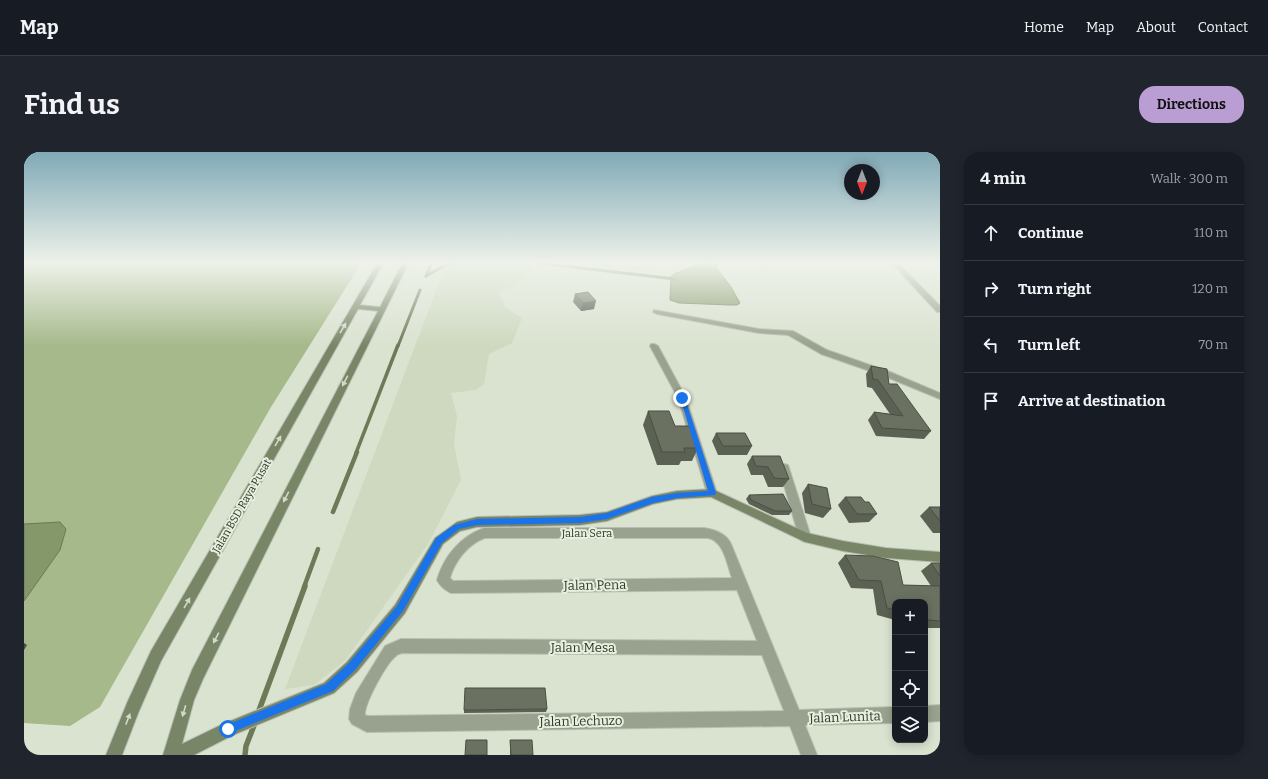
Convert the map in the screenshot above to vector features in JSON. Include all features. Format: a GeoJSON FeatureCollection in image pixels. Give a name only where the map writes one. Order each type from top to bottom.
{"type":"FeatureCollection","features":[{"type":"Feature","properties":{"kind":"main road","name":"Jalan BSD Raya Pusat"},"geometry":{"type":"LineString","coordinates":[[114,755],[132,708],[156,656],[364,290]]}},
{"type":"Feature","properties":{"kind":"main road"},"geometry":{"type":"LineString","coordinates":[[171,755],[187,700],[198,675],[391,290]]}},
{"type":"Feature","properties":{"kind":"main road"},"geometry":{"type":"LineString","coordinates":[[354,307],[381,309]]}},
{"type":"Feature","properties":{"kind":"main road"},"geometry":{"type":"LineString","coordinates":[[177,755],[228,729],[329,688],[352,667],[400,609],[439,541],[456,527],[477,522],[580,520],[607,516],[652,500],[677,495],[712,493],[805,537],[843,546],[886,553],[940,557]]}},
{"type":"Feature","properties":{"kind":"street"},"geometry":{"type":"LineString","coordinates":[[921,290],[940,310]]}},
{"type":"Feature","properties":{"kind":"street"},"geometry":{"type":"LineString","coordinates":[[657,312],[759,331],[790,333],[824,352],[887,374],[940,396]]}},
{"type":"Feature","properties":{"kind":"street"},"geometry":{"type":"LineString","coordinates":[[654,346],[682,398],[712,493]]}},
{"type":"Feature","properties":{"kind":"street"},"geometry":{"type":"LineString","coordinates":[[784,468],[805,537]]}},
{"type":"Feature","properties":{"kind":"street","name":"Jalan Sera"},"geometry":{"type":"LineString","coordinates":[[451,587],[443,580],[444,574],[462,547],[476,536],[490,533],[712,534],[720,537],[725,544],[740,584]]}},
{"type":"Feature","properties":{"kind":"street"},"geometry":{"type":"LineString","coordinates":[[740,584],[809,755]]}},
{"type":"Feature","properties":{"kind":"street","name":"Jalan Pena"},"geometry":{"type":"LineString","coordinates":[[451,587],[740,584]]}},
{"type":"Feature","properties":{"kind":"street","name":"Jalan Mesa"},"geometry":{"type":"LineString","coordinates":[[367,724],[357,719],[357,709],[361,698],[384,658],[390,651],[401,646],[766,648]]}},
{"type":"Feature","properties":{"kind":"street"},"geometry":{"type":"LineString","coordinates":[[928,714],[940,713]]}},
{"type":"Feature","properties":{"kind":"street","name":"Jalan Lunita"},"geometry":{"type":"LineString","coordinates":[[795,718],[892,715]]}},
{"type":"Feature","properties":{"kind":"street","name":"Jalan Lechuzo"},"geometry":{"type":"LineString","coordinates":[[367,724],[795,718]]}},
{"type":"Feature","properties":{"kind":"shaded area"},"geometry":{"type":"Polygon","coordinates":[[[24,290],[344,290],[271,407],[100,707],[70,726],[24,723],[24,290]]]}},
{"type":"Feature","properties":{"kind":"shaded area"},"geometry":{"type":"Polygon","coordinates":[[[436,290],[504,290],[499,293],[505,307],[522,318],[512,343],[489,354],[484,384],[475,390],[451,393],[457,416],[454,444],[461,480],[428,544],[345,661],[314,685],[285,689],[436,290]]]}},
{"type":"Feature","properties":{"kind":"shaded area"},"geometry":{"type":"Polygon","coordinates":[[[670,290],[733,290],[740,303],[737,305],[730,305],[679,303],[670,300],[670,290]]]}},
{"type":"Feature","properties":{"kind":"shaded area"},"geometry":{"type":"Polygon","coordinates":[[[60,522],[66,529],[60,550],[24,601],[24,524],[60,522]]]}},
{"type":"Feature","properties":{"kind":"building"},"geometry":{"type":"Polygon","coordinates":[[[588,292],[596,301],[583,303],[575,294],[588,292]]]}},
{"type":"Feature","properties":{"kind":"building"},"geometry":{"type":"Polygon","coordinates":[[[871,366],[887,369],[889,384],[897,384],[931,431],[882,428],[874,412],[903,416],[878,380],[873,379],[871,366]]]}},
{"type":"Feature","properties":{"kind":"building"},"geometry":{"type":"Polygon","coordinates":[[[648,411],[669,411],[675,426],[689,426],[698,448],[684,448],[685,452],[662,452],[648,411]]]}},
{"type":"Feature","properties":{"kind":"building"},"geometry":{"type":"Polygon","coordinates":[[[716,433],[745,433],[752,446],[723,446],[716,433]]]}},
{"type":"Feature","properties":{"kind":"building"},"geometry":{"type":"Polygon","coordinates":[[[752,456],[780,456],[789,479],[774,478],[768,467],[756,466],[752,456]]]}},
{"type":"Feature","properties":{"kind":"building"},"geometry":{"type":"Polygon","coordinates":[[[808,484],[827,488],[831,509],[812,504],[808,484]]]}},
{"type":"Feature","properties":{"kind":"building"},"geometry":{"type":"Polygon","coordinates":[[[783,494],[792,511],[775,511],[751,500],[749,495],[783,494]]]}},
{"type":"Feature","properties":{"kind":"building"},"geometry":{"type":"Polygon","coordinates":[[[845,497],[861,497],[865,502],[869,502],[877,514],[857,514],[845,497]]]}},
{"type":"Feature","properties":{"kind":"building"},"geometry":{"type":"Polygon","coordinates":[[[929,507],[940,507],[940,521],[929,507]]]}},
{"type":"Feature","properties":{"kind":"building"},"geometry":{"type":"Polygon","coordinates":[[[845,555],[873,556],[898,562],[903,585],[940,586],[940,621],[928,620],[928,599],[892,599],[892,609],[887,608],[881,581],[859,580],[845,555]]]}},
{"type":"Feature","properties":{"kind":"building"},"geometry":{"type":"Polygon","coordinates":[[[931,563],[940,563],[940,576],[931,563]]]}},
{"type":"Feature","properties":{"kind":"building"},"geometry":{"type":"Polygon","coordinates":[[[465,688],[545,688],[547,709],[464,710],[465,688]]]}},
{"type":"Feature","properties":{"kind":"building"},"geometry":{"type":"Polygon","coordinates":[[[466,740],[487,740],[487,755],[465,755],[466,740]]]}},
{"type":"Feature","properties":{"kind":"building"},"geometry":{"type":"Polygon","coordinates":[[[510,740],[532,740],[533,755],[511,755],[510,740]]]}},
{"type":"Feature","properties":{"kind":"waterway"},"geometry":{"type":"LineString","coordinates":[[398,346],[420,290]]}},
{"type":"Feature","properties":{"kind":"waterway"},"geometry":{"type":"LineString","coordinates":[[356,453],[398,345]]}},
{"type":"Feature","properties":{"kind":"waterway"},"geometry":{"type":"LineString","coordinates":[[333,512],[357,452]]}},
{"type":"Feature","properties":{"kind":"waterway"},"geometry":{"type":"LineString","coordinates":[[304,587],[318,549]]}},
{"type":"Feature","properties":{"kind":"waterway"},"geometry":{"type":"LineString","coordinates":[[258,713],[305,586]]}},
{"type":"Feature","properties":{"kind":"waterway"},"geometry":{"type":"LineString","coordinates":[[245,755],[246,746],[255,723]]}},
{"type":"Feature","properties":{"kind":"route"},"geometry":{"type":"LineString","coordinates":[[228,729],[329,688],[352,667],[400,609],[439,541],[456,527],[477,522],[580,520],[607,516],[652,500],[677,495],[712,493],[682,398]]}}]}
